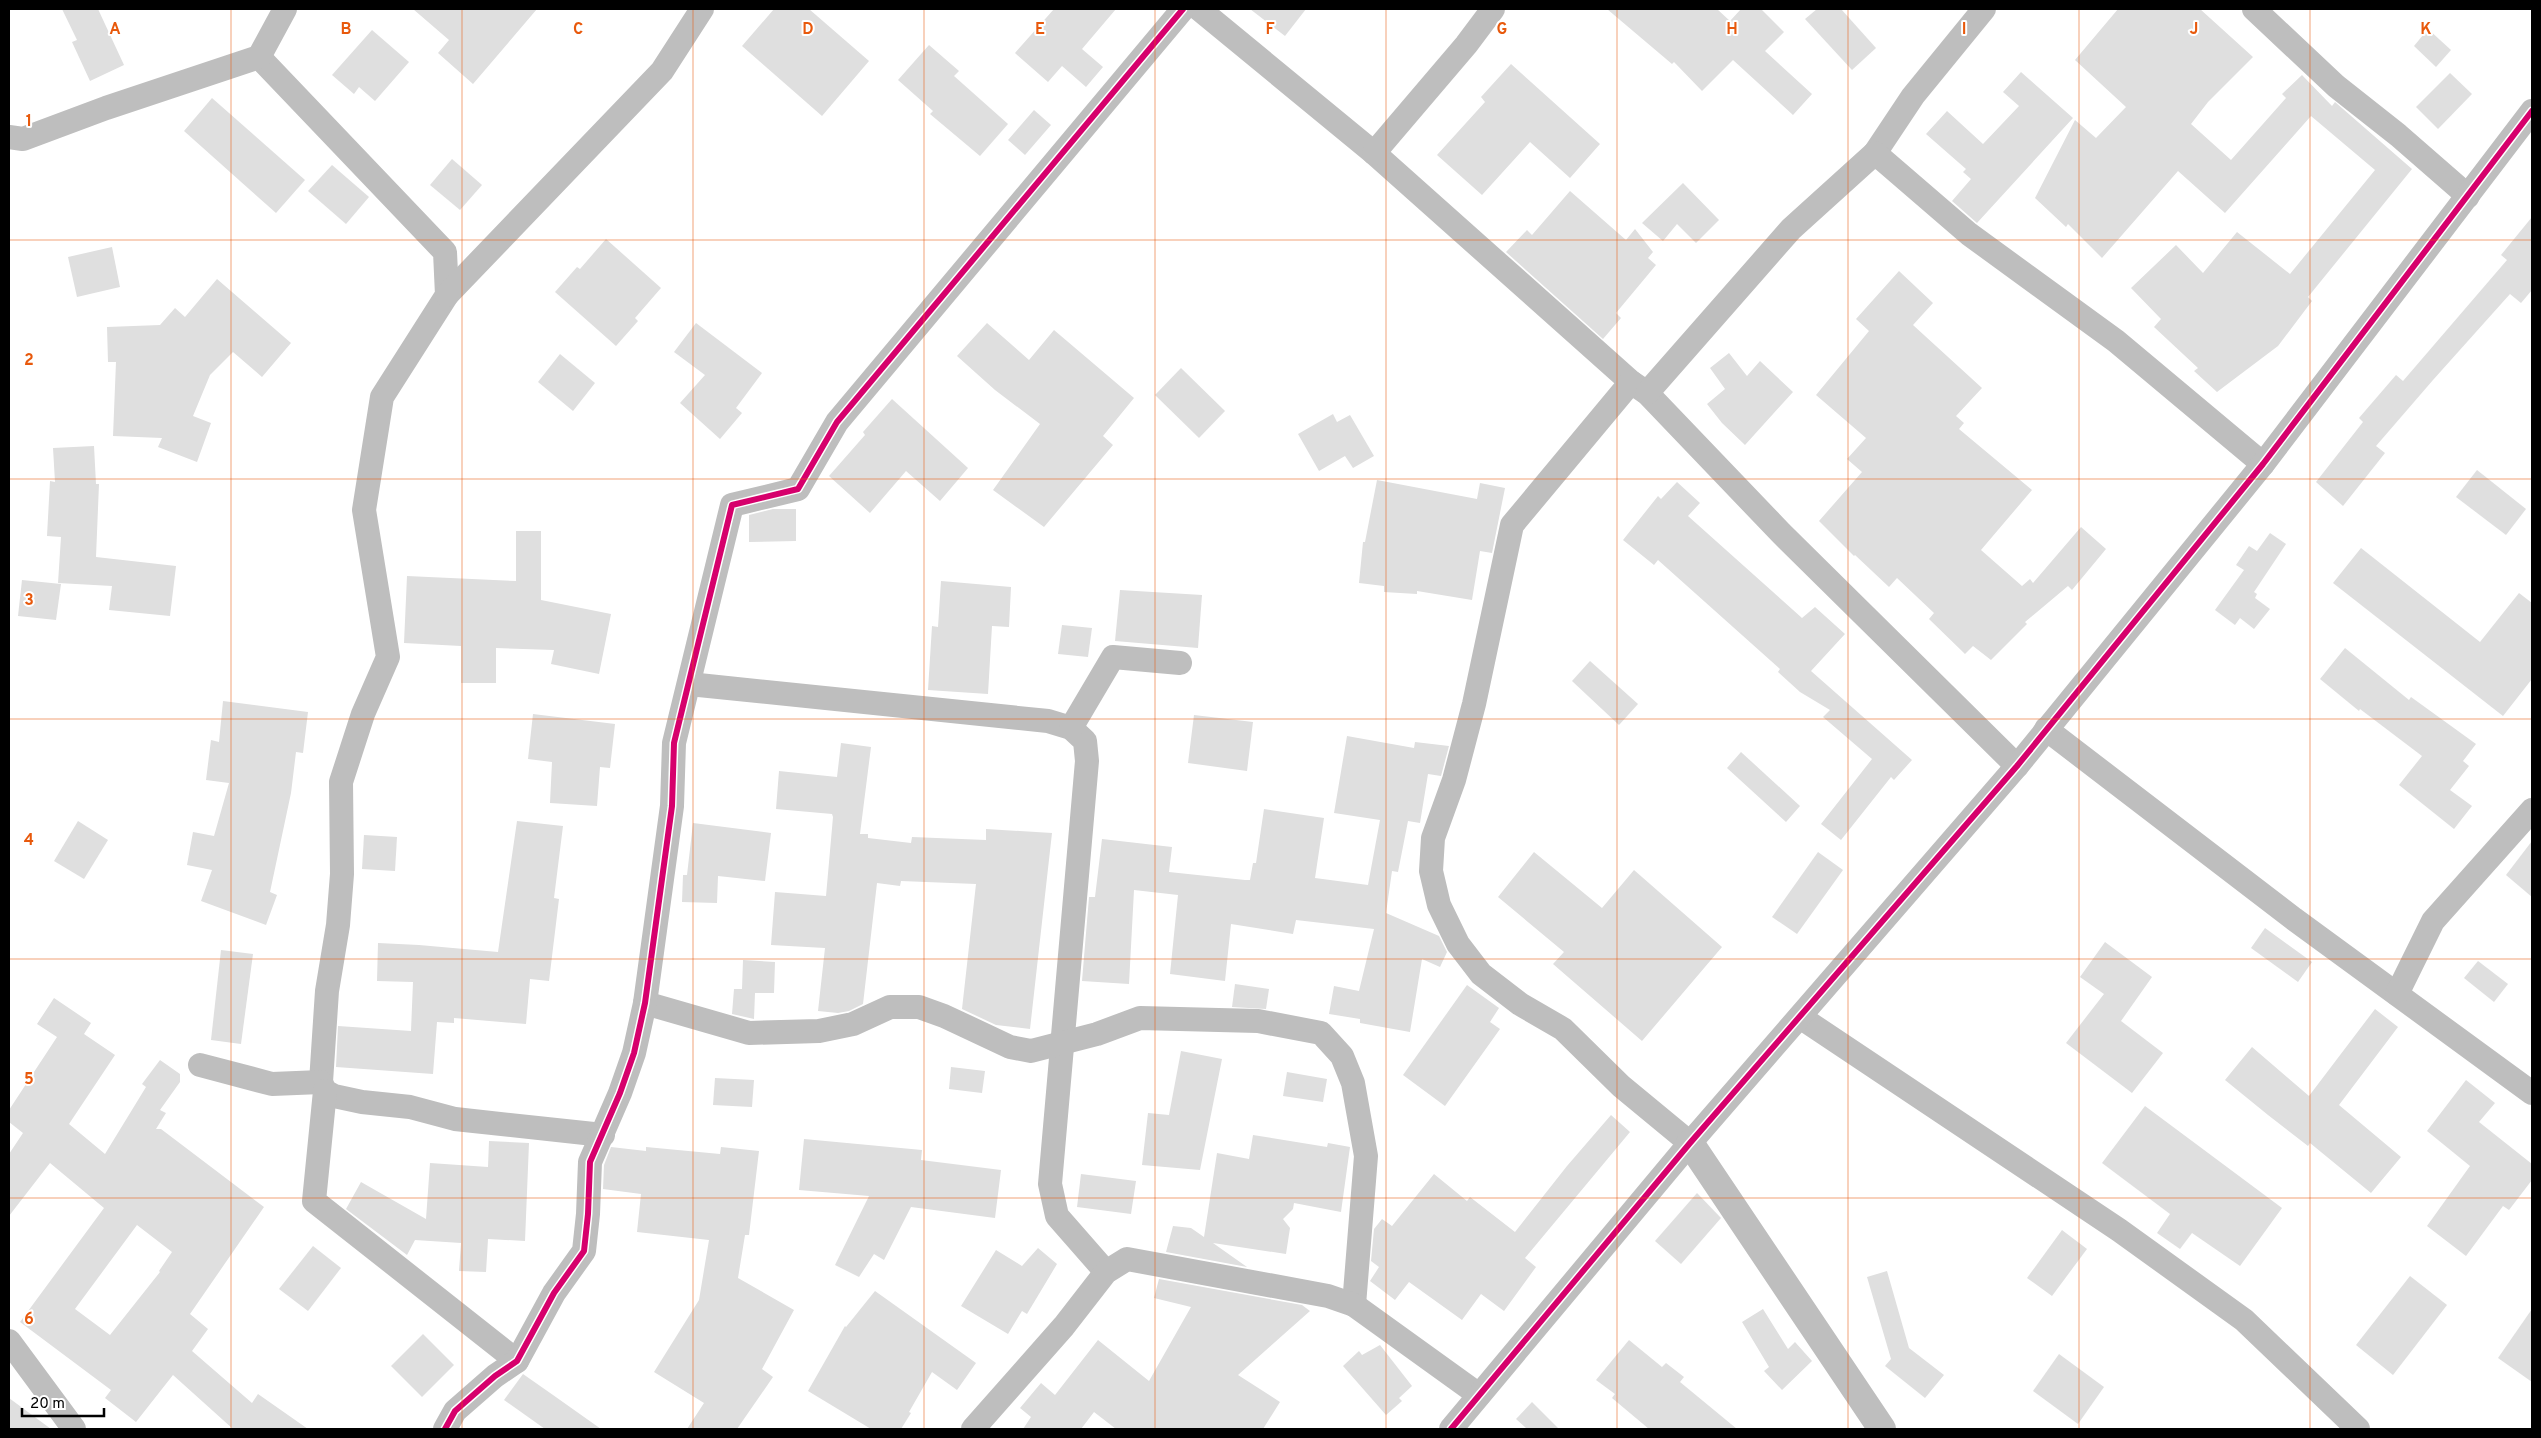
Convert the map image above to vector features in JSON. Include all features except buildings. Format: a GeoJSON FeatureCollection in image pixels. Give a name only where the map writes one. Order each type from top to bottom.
{"type":"FeatureCollection","features":[{"type":"Feature","properties":{"kind":"street"},"geometry":{"type":"LineString","coordinates":[[9,137],[23,139],[106,108],[259,57],[284,9]]}},
{"type":"Feature","properties":{"kind":"street"},"geometry":{"type":"LineString","coordinates":[[517,1362],[314,1201],[323,1086],[327,991],[338,925],[342,874],[340,782],[363,714],[388,657],[364,510],[382,397],[447,295],[662,71],[702,9]]}},
{"type":"Feature","properties":{"kind":"street"},"geometry":{"type":"LineString","coordinates":[[445,1429],[455,1411],[495,1376],[517,1362],[554,1293],[584,1250],[588,1214],[590,1162],[603,1135],[634,1054],[645,1003],[672,806],[674,743],[732,505],[798,489],[837,422],[1183,9]]}},
{"type":"Feature","properties":{"kind":"street"},"geometry":{"type":"LineString","coordinates":[[1199,9],[1374,153],[1639,388],[1781,533],[2017,766]]}},
{"type":"Feature","properties":{"kind":"street"},"geometry":{"type":"LineString","coordinates":[[1374,153],[1466,45],[1493,9]]}},
{"type":"Feature","properties":{"kind":"street"},"geometry":{"type":"LineString","coordinates":[[1882,1429],[1690,1143],[1621,1086],[1563,1029],[1520,1004],[1481,974],[1458,944],[1439,905],[1431,871],[1433,838],[1454,780],[1474,704],[1512,525],[1639,388],[1791,229],[1875,153],[1913,96],[1984,9]]}},
{"type":"Feature","properties":{"kind":"street"},"geometry":{"type":"LineString","coordinates":[[2254,9],[2336,86],[2398,135],[2468,196]]}},
{"type":"Feature","properties":{"kind":"street"},"geometry":{"type":"LineString","coordinates":[[259,57],[445,252],[447,295]]}},
{"type":"Feature","properties":{"kind":"street"},"geometry":{"type":"LineString","coordinates":[[1451,1429],[1690,1143],[2017,766],[2046,728],[2263,464],[2532,111]]}},
{"type":"Feature","properties":{"kind":"street"},"geometry":{"type":"LineString","coordinates":[[1875,153],[1969,234],[2116,341],[2263,464]]}},
{"type":"Feature","properties":{"kind":"street"},"geometry":{"type":"LineString","coordinates":[[1071,728],[1113,657],[1180,663]]}},
{"type":"Feature","properties":{"kind":"street"},"geometry":{"type":"LineString","coordinates":[[689,684],[1048,721],[1071,728],[1085,741],[1087,761],[1050,1184],[1057,1216],[1106,1272]]}},
{"type":"Feature","properties":{"kind":"street"},"geometry":{"type":"LineString","coordinates":[[2046,728],[2294,920],[2532,1093]]}},
{"type":"Feature","properties":{"kind":"street"},"geometry":{"type":"LineString","coordinates":[[2397,994],[2433,921],[2532,810]]}},
{"type":"Feature","properties":{"kind":"street"},"geometry":{"type":"LineString","coordinates":[[645,1003],[749,1033],[819,1030],[853,1024],[890,1007],[919,1007],[944,1016],[1010,1047],[1032,1051],[1097,1034],[1140,1018],[1258,1021],[1321,1033],[1342,1056],[1353,1083],[1366,1156],[1354,1305]]}},
{"type":"Feature","properties":{"kind":"street"},"geometry":{"type":"LineString","coordinates":[[1800,1016],[2119,1230],[2244,1320],[2358,1429]]}},
{"type":"Feature","properties":{"kind":"street"},"geometry":{"type":"LineString","coordinates":[[200,1065],[272,1084],[323,1086],[343,1098],[410,1107],[455,1119],[603,1135]]}},
{"type":"Feature","properties":{"kind":"street"},"geometry":{"type":"LineString","coordinates":[[973,1429],[1064,1326],[1106,1272],[1127,1260],[1328,1296],[1354,1305],[1479,1395]]}},
{"type":"Feature","properties":{"kind":"street"},"geometry":{"type":"LineString","coordinates":[[9,1340],[74,1429]]}},
{"type":"Feature","properties":{"kind":"cycle path"},"geometry":{"type":"LineString","coordinates":[[445,1429],[455,1411],[495,1376],[517,1361],[554,1293],[584,1251],[588,1214],[590,1162],[620,1093],[634,1053],[645,1003],[672,806],[674,743],[732,505],[798,489],[837,422],[1183,9]]}},
{"type":"Feature","properties":{"kind":"cycle path"},"geometry":{"type":"LineString","coordinates":[[1451,1429],[1690,1143],[2017,766],[2263,464],[2532,111]]}}]}
